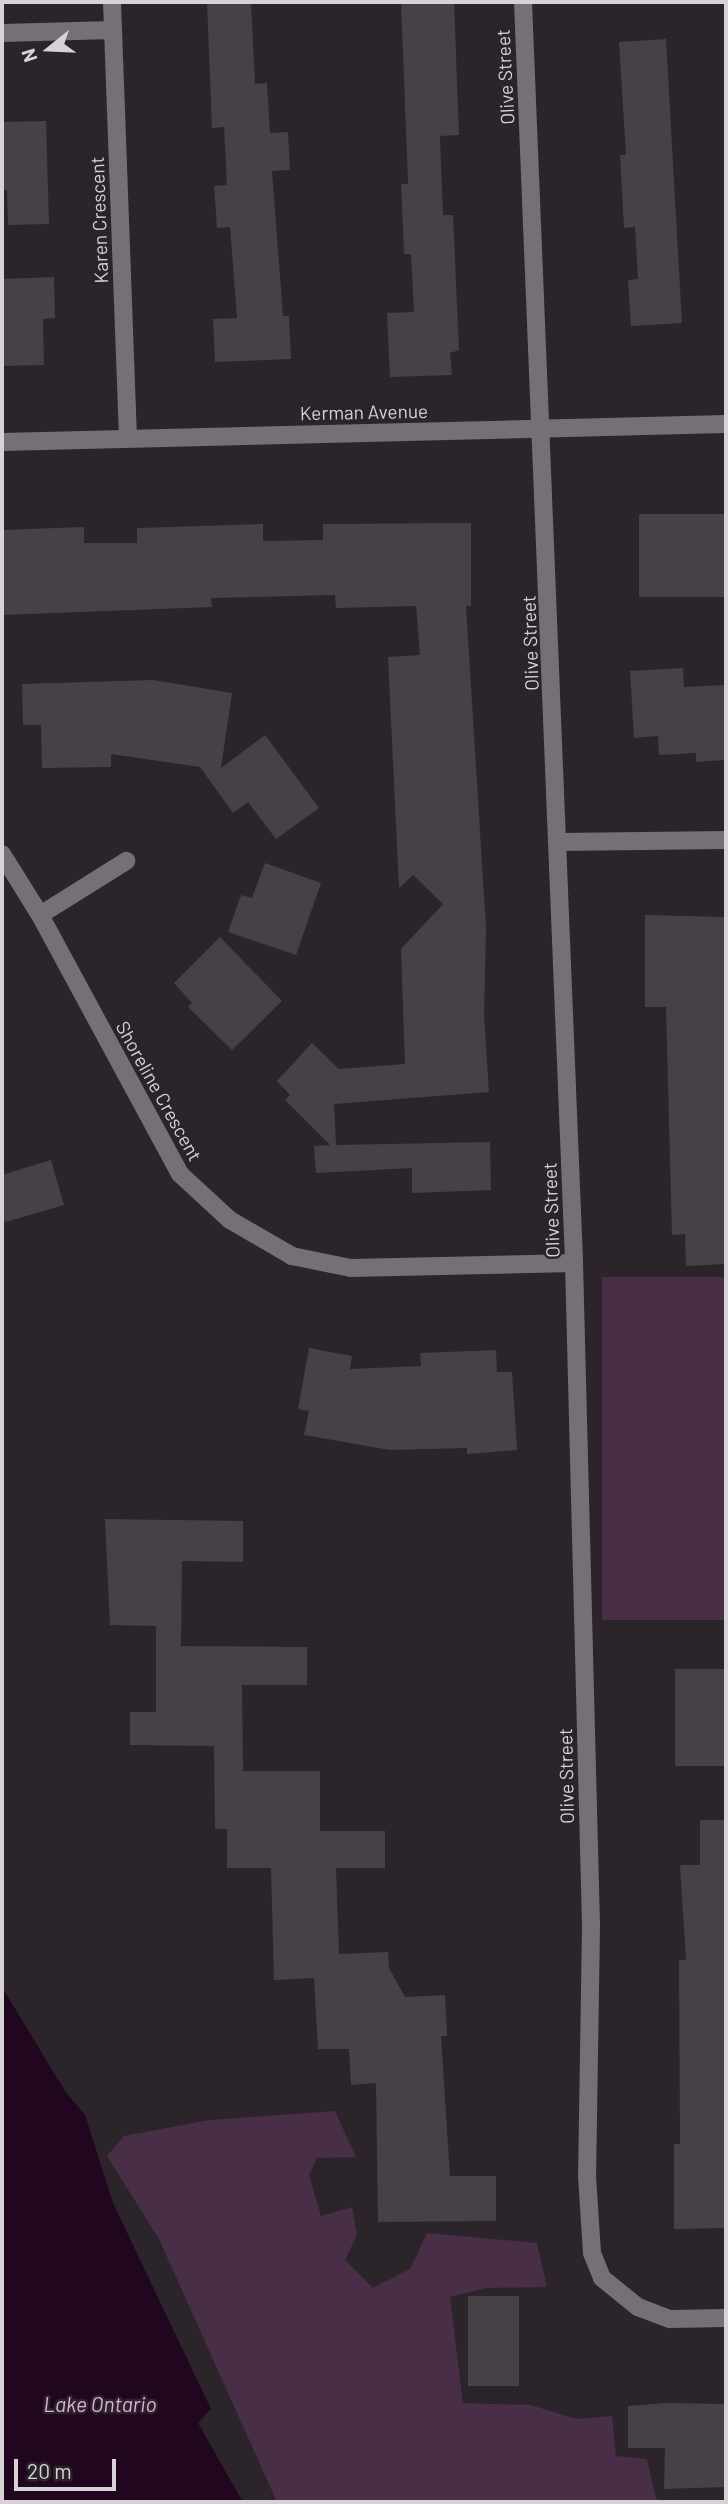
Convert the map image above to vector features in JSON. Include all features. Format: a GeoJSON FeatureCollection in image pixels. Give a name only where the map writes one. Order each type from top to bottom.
{"type":"FeatureCollection","features":[{"type":"Feature","properties":{"kind":"street","name":"Karen Crescent"},"geometry":{"type":"LineString","coordinates":[[111,2],[128,436]]}},
{"type":"Feature","properties":{"kind":"street","name":"Olive Street"},"geometry":{"type":"LineString","coordinates":[[523,2],[543,431],[574,1263],[591,1926],[587,2176],[592,2253],[602,2278],[638,2307],[670,2319],[726,2318]]}},
{"type":"Feature","properties":{"kind":"street"},"geometry":{"type":"LineString","coordinates":[[2,33],[113,30]]}},
{"type":"Feature","properties":{"kind":"street","name":"Kerman Avenue"},"geometry":{"type":"LineString","coordinates":[[2,442],[128,436],[543,431],[726,424]]}},
{"type":"Feature","properties":{"kind":"street"},"geometry":{"type":"LineString","coordinates":[[559,842],[726,840]]}},
{"type":"Feature","properties":{"kind":"street","name":"Shoreline Crescent"},"geometry":{"type":"LineString","coordinates":[[2,854],[40,915],[180,1174],[230,1220],[292,1256],[351,1268],[574,1263]]}},
{"type":"Feature","properties":{"kind":"street"},"geometry":{"type":"LineString","coordinates":[[40,915],[127,862]]}},
{"type":"Feature","properties":{"kind":"shaded area"},"geometry":{"type":"Polygon","coordinates":[[[602,1277],[726,1277],[726,1620],[602,1620],[602,1277]]]}},
{"type":"Feature","properties":{"kind":"shaded area"},"geometry":{"type":"Polygon","coordinates":[[[335,2111],[356,2157],[317,2158],[309,2175],[321,2216],[352,2207],[357,2235],[345,2260],[373,2288],[410,2269],[427,2233],[537,2243],[547,2287],[487,2288],[450,2297],[463,2403],[531,2405],[576,2419],[612,2416],[616,2456],[647,2459],[656,2498],[662,2502],[277,2502],[159,2239],[107,2156],[124,2136],[210,2120],[335,2111]]]}},
{"type":"Feature","properties":{"kind":"water","name":"Lake Ontario"},"geometry":{"type":"Polygon","coordinates":[[[2,1987],[65,2091],[85,2115],[113,2203],[211,2409],[198,2423],[243,2502],[2,2502],[2,1987]]]}},
{"type":"Feature","properties":{"kind":"building"},"geometry":{"type":"Polygon","coordinates":[[[207,2],[251,2],[255,84],[267,83],[270,133],[288,132],[290,170],[272,171],[283,316],[289,316],[291,359],[215,362],[213,319],[237,318],[230,227],[217,228],[214,186],[227,185],[224,127],[212,128],[207,2]]]}},
{"type":"Feature","properties":{"kind":"building"},"geometry":{"type":"Polygon","coordinates":[[[401,2],[454,2],[459,135],[440,136],[443,215],[453,215],[459,350],[450,353],[452,375],[390,377],[387,313],[414,312],[411,254],[404,254],[401,184],[408,184],[401,2]]]}},
{"type":"Feature","properties":{"kind":"building"},"geometry":{"type":"Polygon","coordinates":[[[666,39],[682,323],[631,326],[628,280],[638,279],[635,227],[624,228],[620,155],[626,155],[619,42],[666,39]]]}},
{"type":"Feature","properties":{"kind":"building"},"geometry":{"type":"Polygon","coordinates":[[[46,121],[49,224],[8,225],[7,190],[2,190],[2,122],[46,121]]]}},
{"type":"Feature","properties":{"kind":"building"},"geometry":{"type":"Polygon","coordinates":[[[54,277],[55,318],[43,319],[44,365],[2,366],[2,279],[54,277]]]}},
{"type":"Feature","properties":{"kind":"building"},"geometry":{"type":"Polygon","coordinates":[[[639,514],[726,514],[726,597],[639,597],[639,514]]]}},
{"type":"Feature","properties":{"kind":"building"},"geometry":{"type":"Polygon","coordinates":[[[471,523],[471,606],[466,606],[486,928],[484,1016],[489,1092],[334,1104],[336,1145],[490,1142],[491,1190],[412,1193],[412,1168],[316,1173],[314,1146],[330,1145],[285,1100],[290,1095],[277,1081],[312,1043],[339,1069],[405,1064],[401,949],[443,904],[413,875],[399,888],[388,657],[420,655],[416,606],[336,608],[335,595],[211,598],[212,607],[2,615],[2,530],[84,527],[84,543],[137,543],[137,528],[263,524],[263,541],[323,540],[323,524],[471,523]]]}},
{"type":"Feature","properties":{"kind":"building"},"geometry":{"type":"Polygon","coordinates":[[[683,668],[684,687],[726,685],[726,760],[696,762],[696,753],[659,755],[658,736],[634,738],[630,671],[683,668]]]}},
{"type":"Feature","properties":{"kind":"building"},"geometry":{"type":"Polygon","coordinates":[[[153,680],[232,693],[221,768],[265,735],[319,808],[276,839],[248,802],[233,813],[200,767],[111,754],[111,767],[42,768],[41,725],[23,725],[22,684],[153,680]]]}},
{"type":"Feature","properties":{"kind":"building"},"geometry":{"type":"Polygon","coordinates":[[[265,863],[321,883],[296,955],[228,932],[241,895],[252,898],[265,863]]]}},
{"type":"Feature","properties":{"kind":"building"},"geometry":{"type":"Polygon","coordinates":[[[645,915],[726,917],[726,1264],[686,1266],[685,1234],[672,1235],[666,1007],[645,1007],[645,915]]]}},
{"type":"Feature","properties":{"kind":"building"},"geometry":{"type":"Polygon","coordinates":[[[220,937],[282,1001],[232,1050],[188,1007],[192,1003],[174,983],[220,937]]]}},
{"type":"Feature","properties":{"kind":"building"},"geometry":{"type":"Polygon","coordinates":[[[51,1160],[64,1205],[2,1223],[2,1175],[51,1160]]]}},
{"type":"Feature","properties":{"kind":"building"},"geometry":{"type":"Polygon","coordinates":[[[309,1348],[352,1356],[350,1369],[421,1366],[420,1353],[496,1350],[497,1372],[512,1372],[517,1450],[467,1454],[467,1448],[390,1450],[304,1435],[309,1411],[298,1409],[309,1348]]]}},
{"type":"Feature","properties":{"kind":"building"},"geometry":{"type":"Polygon","coordinates":[[[105,1519],[243,1521],[243,1562],[182,1561],[181,1646],[307,1647],[307,1685],[242,1685],[243,1771],[320,1771],[320,1831],[385,1831],[385,1868],[336,1868],[339,1954],[388,1952],[389,1968],[405,1997],[445,1995],[447,2036],[441,2036],[450,2176],[496,2176],[496,2221],[378,2222],[376,2083],[351,2085],[349,2049],[318,2049],[314,1978],[274,1980],[271,1868],[227,1868],[227,1829],[215,1829],[214,1746],[130,1745],[130,1712],[156,1712],[156,1626],[110,1625],[105,1519]]]}},
{"type":"Feature","properties":{"kind":"building"},"geometry":{"type":"Polygon","coordinates":[[[675,1669],[726,1669],[726,1766],[675,1766],[675,1669]]]}},
{"type":"Feature","properties":{"kind":"building"},"geometry":{"type":"Polygon","coordinates":[[[700,1820],[726,1820],[726,2228],[674,2229],[674,2144],[680,2144],[679,1960],[686,1960],[680,1865],[700,1865],[700,1820]]]}},
{"type":"Feature","properties":{"kind":"building"},"geometry":{"type":"Polygon","coordinates":[[[468,2296],[519,2296],[519,2386],[468,2386],[468,2296]]]}},
{"type":"Feature","properties":{"kind":"building"},"geometry":{"type":"Polygon","coordinates":[[[665,2403],[726,2404],[726,2487],[664,2489],[665,2448],[628,2448],[628,2406],[665,2403]]]}}]}
